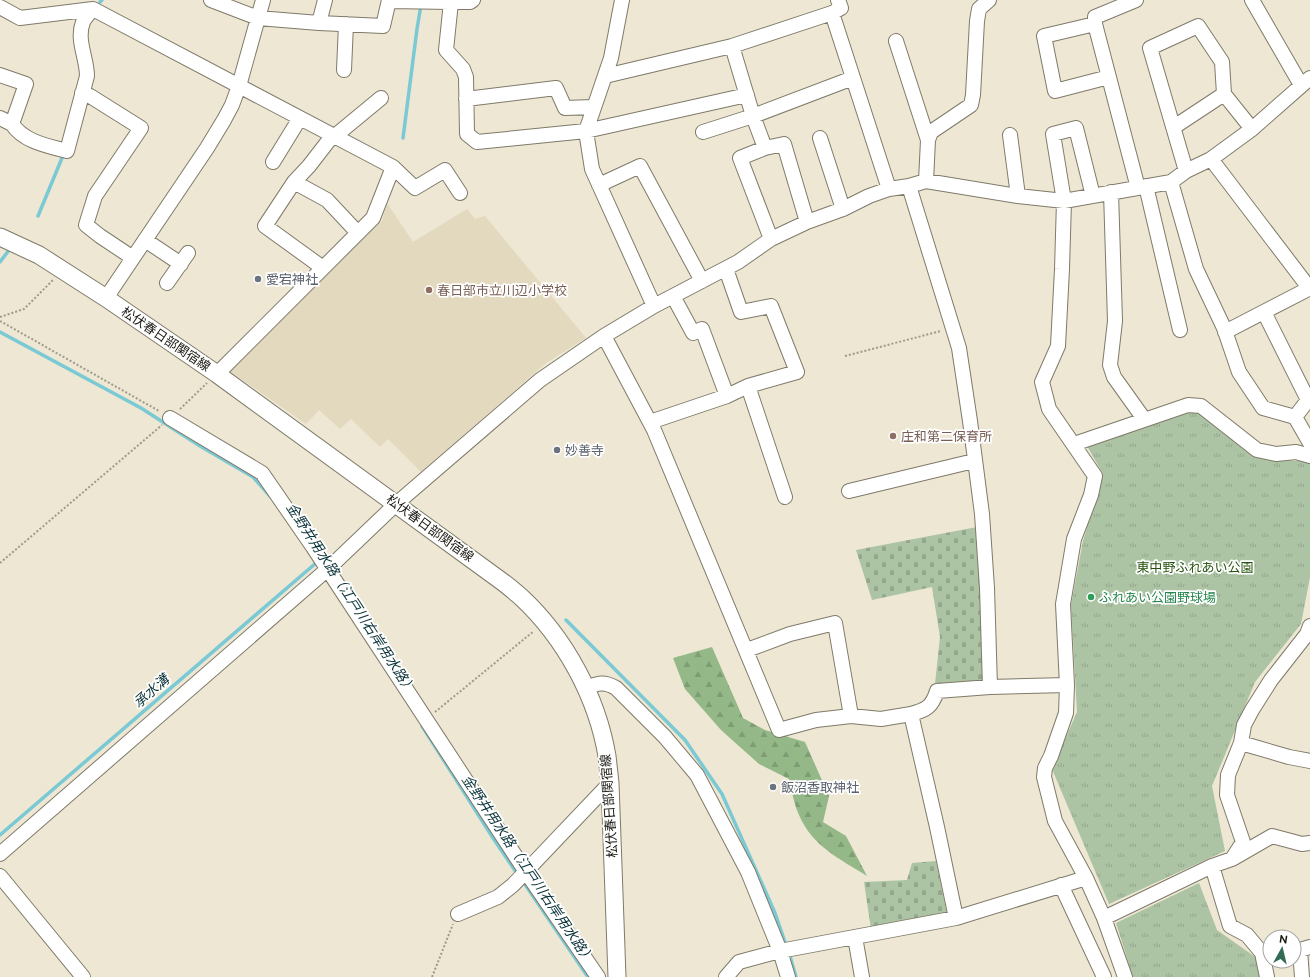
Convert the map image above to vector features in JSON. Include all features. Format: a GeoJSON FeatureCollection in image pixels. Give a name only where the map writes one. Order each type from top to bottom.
{"type":"FeatureCollection","features":[{"type":"Feature","properties":{"kind":"main road","name":"松伏春日部関宿線"},"geometry":{"type":"LineString","coordinates":[[0,237],[39,255],[106,298],[217,374],[500,580],[521,597],[543,620],[561,645],[586,688],[600,729],[607,756],[610,784],[617,977]]}},
{"type":"Feature","properties":{"kind":"street"},"geometry":{"type":"LineString","coordinates":[[211,0],[258,18],[383,26],[389,0],[451,2],[470,2],[473,0]]}},
{"type":"Feature","properties":{"kind":"street"},"geometry":{"type":"LineString","coordinates":[[106,298],[207,148],[232,105],[239,86],[263,0]]}},
{"type":"Feature","properties":{"kind":"street"},"geometry":{"type":"LineString","coordinates":[[319,23],[325,0]]}},
{"type":"Feature","properties":{"kind":"street"},"geometry":{"type":"LineString","coordinates":[[622,0],[611,58],[593,106],[586,131],[592,169],[654,306]]}},
{"type":"Feature","properties":{"kind":"street"},"geometry":{"type":"LineString","coordinates":[[605,76],[732,46],[832,13],[841,8],[838,0]]}},
{"type":"Feature","properties":{"kind":"street"},"geometry":{"type":"LineString","coordinates":[[926,181],[928,140],[931,132],[970,105],[973,95],[979,9],[989,0]]}},
{"type":"Feature","properties":{"kind":"street"},"geometry":{"type":"LineString","coordinates":[[1136,0],[1116,4],[1095,17],[1095,24],[1109,77],[1142,187],[1180,330]]}},
{"type":"Feature","properties":{"kind":"street"},"geometry":{"type":"LineString","coordinates":[[0,854],[324,573],[396,504],[540,380],[604,336],[654,306],[726,269],[771,239],[807,222],[843,209],[889,189],[909,186],[926,181],[1018,196],[1064,201],[1171,182],[1186,171],[1212,160],[1252,129],[1306,82],[1252,0]]}},
{"type":"Feature","properties":{"kind":"street"},"geometry":{"type":"LineString","coordinates":[[451,2],[446,50],[463,69],[466,77],[467,134],[477,142],[586,131],[747,95]]}},
{"type":"Feature","properties":{"kind":"street"},"geometry":{"type":"LineString","coordinates":[[0,7],[20,18],[93,9],[393,167],[415,188],[445,170],[460,194]]}},
{"type":"Feature","properties":{"kind":"street"},"geometry":{"type":"LineString","coordinates":[[0,75],[26,84],[6,121],[20,133],[37,143],[67,151],[87,76],[87,68],[81,44],[83,21],[93,9]]}},
{"type":"Feature","properties":{"kind":"street"},"geometry":{"type":"LineString","coordinates":[[832,13],[889,189]]}},
{"type":"Feature","properties":{"kind":"street"},"geometry":{"type":"LineString","coordinates":[[344,70],[346,24]]}},
{"type":"Feature","properties":{"kind":"street"},"geometry":{"type":"LineString","coordinates":[[1095,24],[1044,36],[1055,91],[1109,77]]}},
{"type":"Feature","properties":{"kind":"street"},"geometry":{"type":"LineString","coordinates":[[1186,171],[1150,48],[1198,26],[1222,62],[1224,94],[1252,129]]}},
{"type":"Feature","properties":{"kind":"street"},"geometry":{"type":"LineString","coordinates":[[896,41],[928,140]]}},
{"type":"Feature","properties":{"kind":"street"},"geometry":{"type":"LineString","coordinates":[[732,46],[765,148]]}},
{"type":"Feature","properties":{"kind":"street"},"geometry":{"type":"LineString","coordinates":[[703,132],[754,116],[853,78]]}},
{"type":"Feature","properties":{"kind":"street"},"geometry":{"type":"LineString","coordinates":[[466,99],[556,88],[565,108],[593,106]]}},
{"type":"Feature","properties":{"kind":"street"},"geometry":{"type":"LineString","coordinates":[[82,93],[90,96],[142,128],[95,196],[86,225],[133,258]]}},
{"type":"Feature","properties":{"kind":"street"},"geometry":{"type":"LineString","coordinates":[[1174,127],[1224,94]]}},
{"type":"Feature","properties":{"kind":"street"},"geometry":{"type":"LineString","coordinates":[[323,268],[265,226],[294,182],[334,136],[381,98]]}},
{"type":"Feature","properties":{"kind":"street"},"geometry":{"type":"LineString","coordinates":[[273,162],[300,118]]}},
{"type":"Feature","properties":{"kind":"street"},"geometry":{"type":"LineString","coordinates":[[1093,196],[1076,128],[1053,134],[1064,201],[1058,346],[1042,382],[1049,409],[1095,476],[1091,495],[1074,539],[1063,604],[1067,685],[1066,713],[1051,756],[1045,768],[1044,777],[1055,821],[1086,878],[1104,918],[1125,977]]}},
{"type":"Feature","properties":{"kind":"street"},"geometry":{"type":"LineString","coordinates":[[1010,134],[1018,196]]}},
{"type":"Feature","properties":{"kind":"street"},"geometry":{"type":"LineString","coordinates":[[820,138],[843,209]]}},
{"type":"Feature","properties":{"kind":"street"},"geometry":{"type":"LineString","coordinates":[[771,239],[740,158],[765,148],[784,144],[807,222]]}},
{"type":"Feature","properties":{"kind":"street"},"geometry":{"type":"LineString","coordinates":[[1212,160],[1310,289],[1225,332]]}},
{"type":"Feature","properties":{"kind":"street"},"geometry":{"type":"LineString","coordinates":[[599,186],[640,166],[702,281]]}},
{"type":"Feature","properties":{"kind":"street"},"geometry":{"type":"LineString","coordinates":[[217,374],[373,218],[393,167]]}},
{"type":"Feature","properties":{"kind":"street"},"geometry":{"type":"LineString","coordinates":[[294,182],[327,200],[358,233]]}},
{"type":"Feature","properties":{"kind":"street"},"geometry":{"type":"LineString","coordinates":[[1171,182],[1196,269],[1225,332],[1239,372],[1263,408],[1294,417],[1310,443]]}},
{"type":"Feature","properties":{"kind":"street"},"geometry":{"type":"LineString","coordinates":[[909,186],[959,348],[982,514],[987,581],[990,687]]}},
{"type":"Feature","properties":{"kind":"street"},"geometry":{"type":"LineString","coordinates":[[1111,192],[1115,321],[1110,365],[1114,378],[1144,419]]}},
{"type":"Feature","properties":{"kind":"street"},"geometry":{"type":"LineString","coordinates":[[145,240],[184,258],[167,283]]}},
{"type":"Feature","properties":{"kind":"street"},"geometry":{"type":"LineString","coordinates":[[650,422],[727,396],[748,386],[797,372],[771,306],[741,312],[726,269]]}},
{"type":"Feature","properties":{"kind":"street"},"geometry":{"type":"LineString","coordinates":[[673,296],[692,333],[702,329],[727,396]]}},
{"type":"Feature","properties":{"kind":"street"},"geometry":{"type":"LineString","coordinates":[[1264,312],[1309,399],[1294,417]]}},
{"type":"Feature","properties":{"kind":"street"},"geometry":{"type":"LineString","coordinates":[[604,336],[650,422],[747,650],[779,730],[816,720],[851,716],[881,719],[911,714],[923,711],[934,701],[937,691],[990,687],[1067,685]]}},
{"type":"Feature","properties":{"kind":"street"},"geometry":{"type":"LineString","coordinates":[[748,386],[785,497]]}},
{"type":"Feature","properties":{"kind":"street"},"geometry":{"type":"LineString","coordinates":[[1074,444],[1188,405],[1202,406],[1257,450],[1276,454],[1296,452],[1310,456]]}},
{"type":"Feature","properties":{"kind":"street"},"geometry":{"type":"LineString","coordinates":[[170,418],[262,473],[313,547],[324,573],[427,719],[526,872],[598,977]]}},
{"type":"Feature","properties":{"kind":"street"},"geometry":{"type":"LineString","coordinates":[[849,490],[974,461]]}},
{"type":"Feature","properties":{"kind":"street"},"geometry":{"type":"LineString","coordinates":[[747,650],[790,634],[835,623],[851,716]]}},
{"type":"Feature","properties":{"kind":"street"},"geometry":{"type":"LineString","coordinates":[[1232,859],[1243,842],[1227,795],[1228,775],[1241,743],[1244,725],[1271,680],[1307,634],[1310,626]]}},
{"type":"Feature","properties":{"kind":"street"},"geometry":{"type":"LineString","coordinates":[[586,688],[596,684],[608,683],[616,688],[665,737],[697,775],[748,872],[780,951],[788,977]]}},
{"type":"Feature","properties":{"kind":"street"},"geometry":{"type":"LineString","coordinates":[[911,714],[956,918]]}},
{"type":"Feature","properties":{"kind":"street"},"geometry":{"type":"LineString","coordinates":[[1241,743],[1289,757],[1310,761]]}},
{"type":"Feature","properties":{"kind":"street"},"geometry":{"type":"LineString","coordinates":[[458,914],[498,897],[513,885],[610,784]]}},
{"type":"Feature","properties":{"kind":"street"},"geometry":{"type":"LineString","coordinates":[[1104,918],[1212,866],[1232,859],[1272,836],[1302,844],[1310,843]]}},
{"type":"Feature","properties":{"kind":"street"},"geometry":{"type":"LineString","coordinates":[[1212,866],[1230,926],[1247,935],[1262,953],[1267,977]]}},
{"type":"Feature","properties":{"kind":"street"},"geometry":{"type":"LineString","coordinates":[[0,876],[83,977]]}},
{"type":"Feature","properties":{"kind":"street"},"geometry":{"type":"LineString","coordinates":[[726,977],[739,962],[780,951],[956,918],[1086,878]]}},
{"type":"Feature","properties":{"kind":"street"},"geometry":{"type":"LineString","coordinates":[[1061,885],[1104,977]]}},
{"type":"Feature","properties":{"kind":"street"},"geometry":{"type":"LineString","coordinates":[[855,937],[862,977]]}},
{"type":"Feature","properties":{"kind":"street"},"geometry":{"type":"LineString","coordinates":[[1302,977],[1300,950],[1310,947]]}},
{"type":"Feature","properties":{"kind":"path"},"geometry":{"type":"LineString","coordinates":[[0,317],[24,309],[62,270]]}},
{"type":"Feature","properties":{"kind":"path"},"geometry":{"type":"LineString","coordinates":[[0,321],[170,418],[217,374]]}},
{"type":"Feature","properties":{"kind":"path"},"geometry":{"type":"LineString","coordinates":[[845,356],[953,328]]}},
{"type":"Feature","properties":{"kind":"path"},"geometry":{"type":"LineString","coordinates":[[0,563],[158,428]]}},
{"type":"Feature","properties":{"kind":"path"},"geometry":{"type":"LineString","coordinates":[[427,719],[537,628],[543,620]]}},
{"type":"Feature","properties":{"kind":"path"},"geometry":{"type":"LineString","coordinates":[[432,977],[458,914]]}},
{"type":"Feature","properties":{"kind":"shaded area","name":"春日部市立川辺小学校"},"geometry":{"type":"Polygon","coordinates":[[[387,203],[413,242],[467,209],[475,219],[485,216],[586,338],[546,363],[421,472],[388,439],[380,447],[351,419],[340,429],[319,410],[306,424],[230,371],[382,221],[387,203]]]}},
{"type":"Feature","properties":{"kind":"green space","name":"東中野ふれあい公園"},"geometry":{"type":"Polygon","coordinates":[[[1201,406],[1263,459],[1297,461],[1310,460],[1310,577],[1301,624],[1255,682],[1212,786],[1225,851],[1109,904],[1052,769],[1077,712],[1071,605],[1083,541],[1103,474],[1087,446],[1201,406]]]}},
{"type":"Feature","properties":{"kind":"green space"},"geometry":{"type":"Polygon","coordinates":[[[977,527],[982,590],[982,681],[935,684],[940,637],[932,587],[872,600],[856,550],[977,527]]]}},
{"type":"Feature","properties":{"kind":"green space"},"geometry":{"type":"Polygon","coordinates":[[[712,647],[743,718],[765,730],[805,742],[829,796],[823,822],[846,836],[867,876],[828,851],[811,835],[797,811],[789,779],[759,764],[721,730],[685,689],[673,658],[712,647]]]}},
{"type":"Feature","properties":{"kind":"green space"},"geometry":{"type":"Polygon","coordinates":[[[936,861],[947,914],[871,929],[864,882],[907,880],[912,863],[936,861]]]}},
{"type":"Feature","properties":{"kind":"green space"},"geometry":{"type":"Polygon","coordinates":[[[1199,883],[1217,930],[1258,959],[1261,977],[1133,977],[1116,923],[1199,883]]]}},
{"type":"Feature","properties":{"kind":"waterway"},"geometry":{"type":"LineString","coordinates":[[403,138],[421,5]]}},
{"type":"Feature","properties":{"kind":"waterway"},"geometry":{"type":"LineString","coordinates":[[38,216],[62,158]]}},
{"type":"Feature","properties":{"kind":"waterway"},"geometry":{"type":"LineString","coordinates":[[0,262],[9,250]]}},
{"type":"Feature","properties":{"kind":"waterway","name":"金野井用水路（江戸川右岸用水路）"},"geometry":{"type":"LineString","coordinates":[[0,332],[141,408],[200,446],[253,477],[270,496]]}},
{"type":"Feature","properties":{"kind":"waterway","name":"承水溝"},"geometry":{"type":"LineString","coordinates":[[0,835],[316,563]]}},
{"type":"Feature","properties":{"kind":"waterway"},"geometry":{"type":"LineString","coordinates":[[566,620],[685,740],[722,794],[775,913],[787,948]]}},
{"type":"Feature","properties":{"kind":"waterway","name":"金野井用水路（江戸川右岸用水路）"},"geometry":{"type":"LineString","coordinates":[[422,726],[518,875]]}},
{"type":"Feature","properties":{"kind":"waterway","name":"金野井用水路（江戸川右岸用水路）"},"geometry":{"type":"LineString","coordinates":[[522,880],[588,977]]}},
{"type":"Feature","properties":{"kind":"waterway"},"geometry":{"type":"LineString","coordinates":[[789,953],[796,977]]}},
{"type":"Feature","properties":{"kind":"place","name":"愛宕神社"},"geometry":{"type":"Point","coordinates":[258,279]}},
{"type":"Feature","properties":{"kind":"place","name":"春日部市立川辺小学校"},"geometry":{"type":"Point","coordinates":[429,290]}},
{"type":"Feature","properties":{"kind":"place","name":"庄和第二保育所"},"geometry":{"type":"Point","coordinates":[893,436]}},
{"type":"Feature","properties":{"kind":"place","name":"妙善寺"},"geometry":{"type":"Point","coordinates":[557,450]}},
{"type":"Feature","properties":{"kind":"place","name":"ふれあい公園野球場"},"geometry":{"type":"Point","coordinates":[1091,597]}},
{"type":"Feature","properties":{"kind":"place","name":"飯沼香取神社"},"geometry":{"type":"Point","coordinates":[773,787]}}]}
